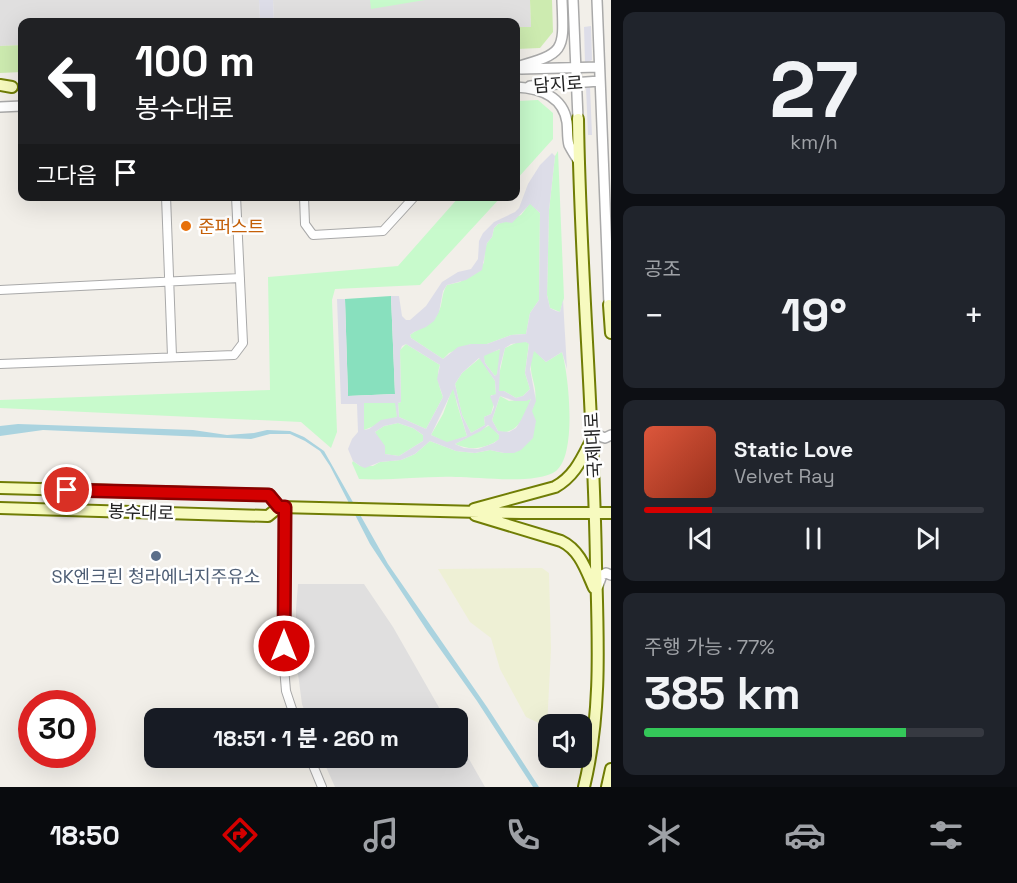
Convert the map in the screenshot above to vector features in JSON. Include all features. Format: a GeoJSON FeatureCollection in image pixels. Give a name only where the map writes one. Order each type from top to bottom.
{"type":"FeatureCollection","features":[{"type":"Feature","properties":{"kind":"main road"},"geometry":{"type":"LineString","coordinates":[[0,86],[17,87]]}},
{"type":"Feature","properties":{"kind":"main road"},"geometry":{"type":"LineString","coordinates":[[578,119],[579,163]]}},
{"type":"Feature","properties":{"kind":"main road","name":"국제대로"},"geometry":{"type":"LineString","coordinates":[[579,163],[596,513],[599,687],[595,731],[584,787]]}},
{"type":"Feature","properties":{"kind":"main road"},"geometry":{"type":"LineString","coordinates":[[609,304],[610,333]]}},
{"type":"Feature","properties":{"kind":"main road"},"geometry":{"type":"LineString","coordinates":[[463,512],[563,483],[576,470],[592,439]]}},
{"type":"Feature","properties":{"kind":"main road","name":"봉수대로"},"geometry":{"type":"LineString","coordinates":[[0,488],[269,495],[282,507]]}},
{"type":"Feature","properties":{"kind":"main road","name":"봉수대로"},"geometry":{"type":"LineString","coordinates":[[0,508],[268,516],[282,507],[463,512]]}},
{"type":"Feature","properties":{"kind":"main road"},"geometry":{"type":"LineString","coordinates":[[463,512],[610,513]]}},
{"type":"Feature","properties":{"kind":"main road"},"geometry":{"type":"LineString","coordinates":[[463,512],[571,545],[597,593]]}},
{"type":"Feature","properties":{"kind":"main road"},"geometry":{"type":"LineString","coordinates":[[607,787],[610,769]]}},
{"type":"Feature","properties":{"kind":"street"},"geometry":{"type":"LineString","coordinates":[[520,67],[550,57],[555,52],[563,37],[562,0]]}},
{"type":"Feature","properties":{"kind":"street"},"geometry":{"type":"LineString","coordinates":[[573,0],[578,119]]}},
{"type":"Feature","properties":{"kind":"street"},"geometry":{"type":"LineString","coordinates":[[597,0],[609,304]]}},
{"type":"Feature","properties":{"kind":"street"},"geometry":{"type":"LineString","coordinates":[[520,68],[599,67]]}},
{"type":"Feature","properties":{"kind":"street"},"geometry":{"type":"LineString","coordinates":[[520,69],[532,73],[534,77],[520,85]]}},
{"type":"Feature","properties":{"kind":"street","name":"담지로"},"geometry":{"type":"LineString","coordinates":[[520,87],[600,81]]}},
{"type":"Feature","properties":{"kind":"street"},"geometry":{"type":"LineString","coordinates":[[520,87],[543,91],[560,104],[567,120],[568,143],[579,163]]}},
{"type":"Feature","properties":{"kind":"street"},"geometry":{"type":"LineString","coordinates":[[0,107],[18,106]]}},
{"type":"Feature","properties":{"kind":"street"},"geometry":{"type":"LineString","coordinates":[[166,201],[172,356]]}},
{"type":"Feature","properties":{"kind":"street"},"geometry":{"type":"LineString","coordinates":[[0,364],[234,355],[243,343],[236,201]]}},
{"type":"Feature","properties":{"kind":"street"},"geometry":{"type":"LineString","coordinates":[[304,201],[305,224],[313,235],[383,231],[410,201]]}},
{"type":"Feature","properties":{"kind":"street"},"geometry":{"type":"LineString","coordinates":[[0,290],[240,278]]}},
{"type":"Feature","properties":{"kind":"street"},"geometry":{"type":"LineString","coordinates":[[592,424],[600,437],[605,438],[610,435]]}},
{"type":"Feature","properties":{"kind":"street"},"geometry":{"type":"LineString","coordinates":[[282,507],[284,667],[286,691],[292,708]]}},
{"type":"Feature","properties":{"kind":"street"},"geometry":{"type":"LineString","coordinates":[[597,593],[602,575],[606,573],[610,575]]}},
{"type":"Feature","properties":{"kind":"street"},"geometry":{"type":"LineString","coordinates":[[314,768],[322,787]]}},
{"type":"Feature","properties":{"kind":"shaded area"},"geometry":{"type":"Polygon","coordinates":[[[0,0],[259,0],[260,18],[18,18],[18,45],[0,46],[0,0]]]}},
{"type":"Feature","properties":{"kind":"shaded area"},"geometry":{"type":"Polygon","coordinates":[[[259,0],[273,0],[274,18],[260,18],[259,0]]]}},
{"type":"Feature","properties":{"kind":"shaded area"},"geometry":{"type":"Polygon","coordinates":[[[273,0],[530,0],[531,27],[520,27],[520,18],[274,18],[273,0]]]}},
{"type":"Feature","properties":{"kind":"shaded area"},"geometry":{"type":"Polygon","coordinates":[[[591,26],[592,60],[585,63],[584,27],[591,26]]]}},
{"type":"Feature","properties":{"kind":"shaded area"},"geometry":{"type":"Polygon","coordinates":[[[586,87],[590,87],[592,135],[588,135],[586,87]]]}},
{"type":"Feature","properties":{"kind":"shaded area"},"geometry":{"type":"Polygon","coordinates":[[[552,153],[555,156],[549,210],[547,295],[550,308],[556,311],[560,312],[563,300],[567,369],[562,352],[546,362],[534,351],[530,369],[536,401],[532,411],[536,421],[533,438],[521,450],[514,453],[490,450],[475,453],[456,451],[430,441],[415,454],[401,460],[380,462],[365,468],[360,466],[353,461],[348,449],[358,432],[357,404],[341,404],[337,299],[345,299],[348,396],[395,394],[391,296],[399,296],[402,316],[410,320],[426,306],[442,282],[458,272],[471,269],[478,259],[479,241],[483,233],[494,222],[519,208],[528,184],[540,165],[552,153]],[[530,204],[512,223],[506,222],[494,228],[492,237],[487,243],[482,270],[466,280],[447,285],[434,321],[410,335],[411,338],[443,359],[458,347],[487,344],[511,335],[526,334],[530,313],[539,300],[540,213],[530,204]],[[526,342],[511,344],[505,348],[500,367],[499,391],[504,391],[516,398],[523,396],[530,389],[525,373],[529,344],[526,342]],[[406,344],[400,351],[401,402],[398,403],[399,417],[426,429],[443,397],[437,379],[440,365],[406,344]],[[500,349],[484,356],[485,363],[495,376],[500,349]],[[479,358],[462,373],[455,384],[462,415],[471,433],[485,425],[484,417],[491,414],[494,407],[490,396],[496,394],[495,381],[479,358]],[[453,389],[431,435],[447,442],[467,436],[453,389]],[[500,396],[492,420],[498,431],[509,432],[516,428],[531,399],[515,401],[500,396]],[[364,403],[364,430],[381,420],[397,417],[395,403],[364,403]],[[398,423],[384,426],[375,432],[385,446],[385,454],[399,456],[423,441],[423,435],[413,428],[398,423]],[[488,425],[455,444],[464,448],[478,449],[494,443],[499,439],[499,435],[488,425]]]}},
{"type":"Feature","properties":{"kind":"shaded area"},"geometry":{"type":"Polygon","coordinates":[[[298,584],[364,584],[393,627],[439,708],[303,708],[296,659],[298,584]]]}},
{"type":"Feature","properties":{"kind":"shaded area"},"geometry":{"type":"Polygon","coordinates":[[[468,757],[485,787],[335,787],[326,768],[468,768],[468,757]]]}},
{"type":"Feature","properties":{"kind":"green space"},"geometry":{"type":"Polygon","coordinates":[[[370,0],[425,0],[371,9],[370,0]]]}},
{"type":"Feature","properties":{"kind":"green space"},"geometry":{"type":"Polygon","coordinates":[[[530,0],[552,0],[553,32],[540,48],[520,49],[520,27],[531,27],[530,0]]]}},
{"type":"Feature","properties":{"kind":"green space"},"geometry":{"type":"Polygon","coordinates":[[[18,45],[18,72],[0,73],[0,46],[18,45]]]}},
{"type":"Feature","properties":{"kind":"green space"},"geometry":{"type":"Polygon","coordinates":[[[538,100],[553,113],[553,139],[520,176],[520,101],[538,100]]]}},
{"type":"Feature","properties":{"kind":"green space"},"geometry":{"type":"Polygon","coordinates":[[[558,151],[564,298],[560,312],[550,308],[547,295],[549,210],[555,156],[558,151]]]}},
{"type":"Feature","properties":{"kind":"green space"},"geometry":{"type":"Polygon","coordinates":[[[455,201],[497,201],[420,285],[335,289],[332,300],[337,432],[331,448],[301,422],[0,408],[0,400],[270,390],[268,277],[398,266],[455,201]]]}},
{"type":"Feature","properties":{"kind":"green space"},"geometry":{"type":"Polygon","coordinates":[[[530,203],[540,213],[539,300],[530,313],[526,334],[511,335],[487,344],[471,344],[449,353],[443,359],[411,338],[410,335],[438,313],[447,285],[460,282],[484,263],[485,248],[492,237],[494,228],[498,224],[521,215],[530,203]]]}},
{"type":"Feature","properties":{"kind":"green space"},"geometry":{"type":"Polygon","coordinates":[[[391,296],[395,394],[348,396],[345,299],[391,296]]]}},
{"type":"Feature","properties":{"kind":"green space"},"geometry":{"type":"Polygon","coordinates":[[[518,342],[529,343],[525,373],[530,389],[523,396],[516,398],[504,391],[499,392],[499,375],[505,348],[518,342]]]}},
{"type":"Feature","properties":{"kind":"green space"},"geometry":{"type":"Polygon","coordinates":[[[406,344],[440,365],[438,381],[443,397],[426,429],[399,417],[400,350],[406,344]]]}},
{"type":"Feature","properties":{"kind":"green space"},"geometry":{"type":"Polygon","coordinates":[[[501,349],[495,376],[485,363],[483,355],[501,349]]]}},
{"type":"Feature","properties":{"kind":"green space"},"geometry":{"type":"Polygon","coordinates":[[[534,350],[546,362],[562,352],[565,363],[569,396],[569,433],[563,462],[556,471],[536,478],[522,479],[444,477],[359,479],[353,461],[360,466],[373,466],[380,462],[401,460],[415,454],[430,441],[456,451],[475,453],[490,450],[504,453],[534,406],[535,388],[531,365],[534,350]]]}},
{"type":"Feature","properties":{"kind":"green space"},"geometry":{"type":"Polygon","coordinates":[[[480,358],[495,381],[496,395],[491,395],[494,403],[491,414],[484,417],[485,425],[471,433],[462,415],[455,384],[462,373],[480,358]]]}},
{"type":"Feature","properties":{"kind":"green space"},"geometry":{"type":"Polygon","coordinates":[[[453,387],[467,436],[447,443],[431,435],[443,414],[453,387]]]}},
{"type":"Feature","properties":{"kind":"green space"},"geometry":{"type":"Polygon","coordinates":[[[500,396],[509,401],[531,398],[520,422],[516,427],[505,432],[498,431],[492,420],[500,396]]]}},
{"type":"Feature","properties":{"kind":"green space"},"geometry":{"type":"Polygon","coordinates":[[[364,403],[396,403],[397,417],[364,430],[364,403]]]}},
{"type":"Feature","properties":{"kind":"green space"},"geometry":{"type":"Polygon","coordinates":[[[398,423],[413,428],[423,435],[423,441],[399,456],[384,454],[375,432],[384,426],[398,423]]]}},
{"type":"Feature","properties":{"kind":"green space"},"geometry":{"type":"Polygon","coordinates":[[[490,425],[500,439],[483,447],[472,448],[455,444],[490,425]]]}},
{"type":"Feature","properties":{"kind":"green space"},"geometry":{"type":"Polygon","coordinates":[[[542,568],[549,573],[551,649],[548,714],[538,714],[538,723],[526,717],[500,669],[491,638],[470,622],[438,569],[542,568]]]}},
{"type":"Feature","properties":{"kind":"water"},"geometry":{"type":"Polygon","coordinates":[[[18,424],[193,430],[227,435],[267,430],[290,431],[304,437],[324,451],[388,564],[539,787],[533,787],[370,544],[320,451],[290,434],[270,434],[251,439],[43,430],[0,436],[0,426],[18,424]]]}},
{"type":"Feature","properties":{"kind":"place","name":"준퍼스트"},"geometry":{"type":"Point","coordinates":[186,226]}},
{"type":"Feature","properties":{"kind":"place","name":"SK엔크린 청라에너지주유소"},"geometry":{"type":"Point","coordinates":[156,556]}},
{"type":"Feature","properties":{"kind":"route"},"geometry":{"type":"LineString","coordinates":[[67,490],[269,495],[279,507],[285,507],[284,646]]}}]}
